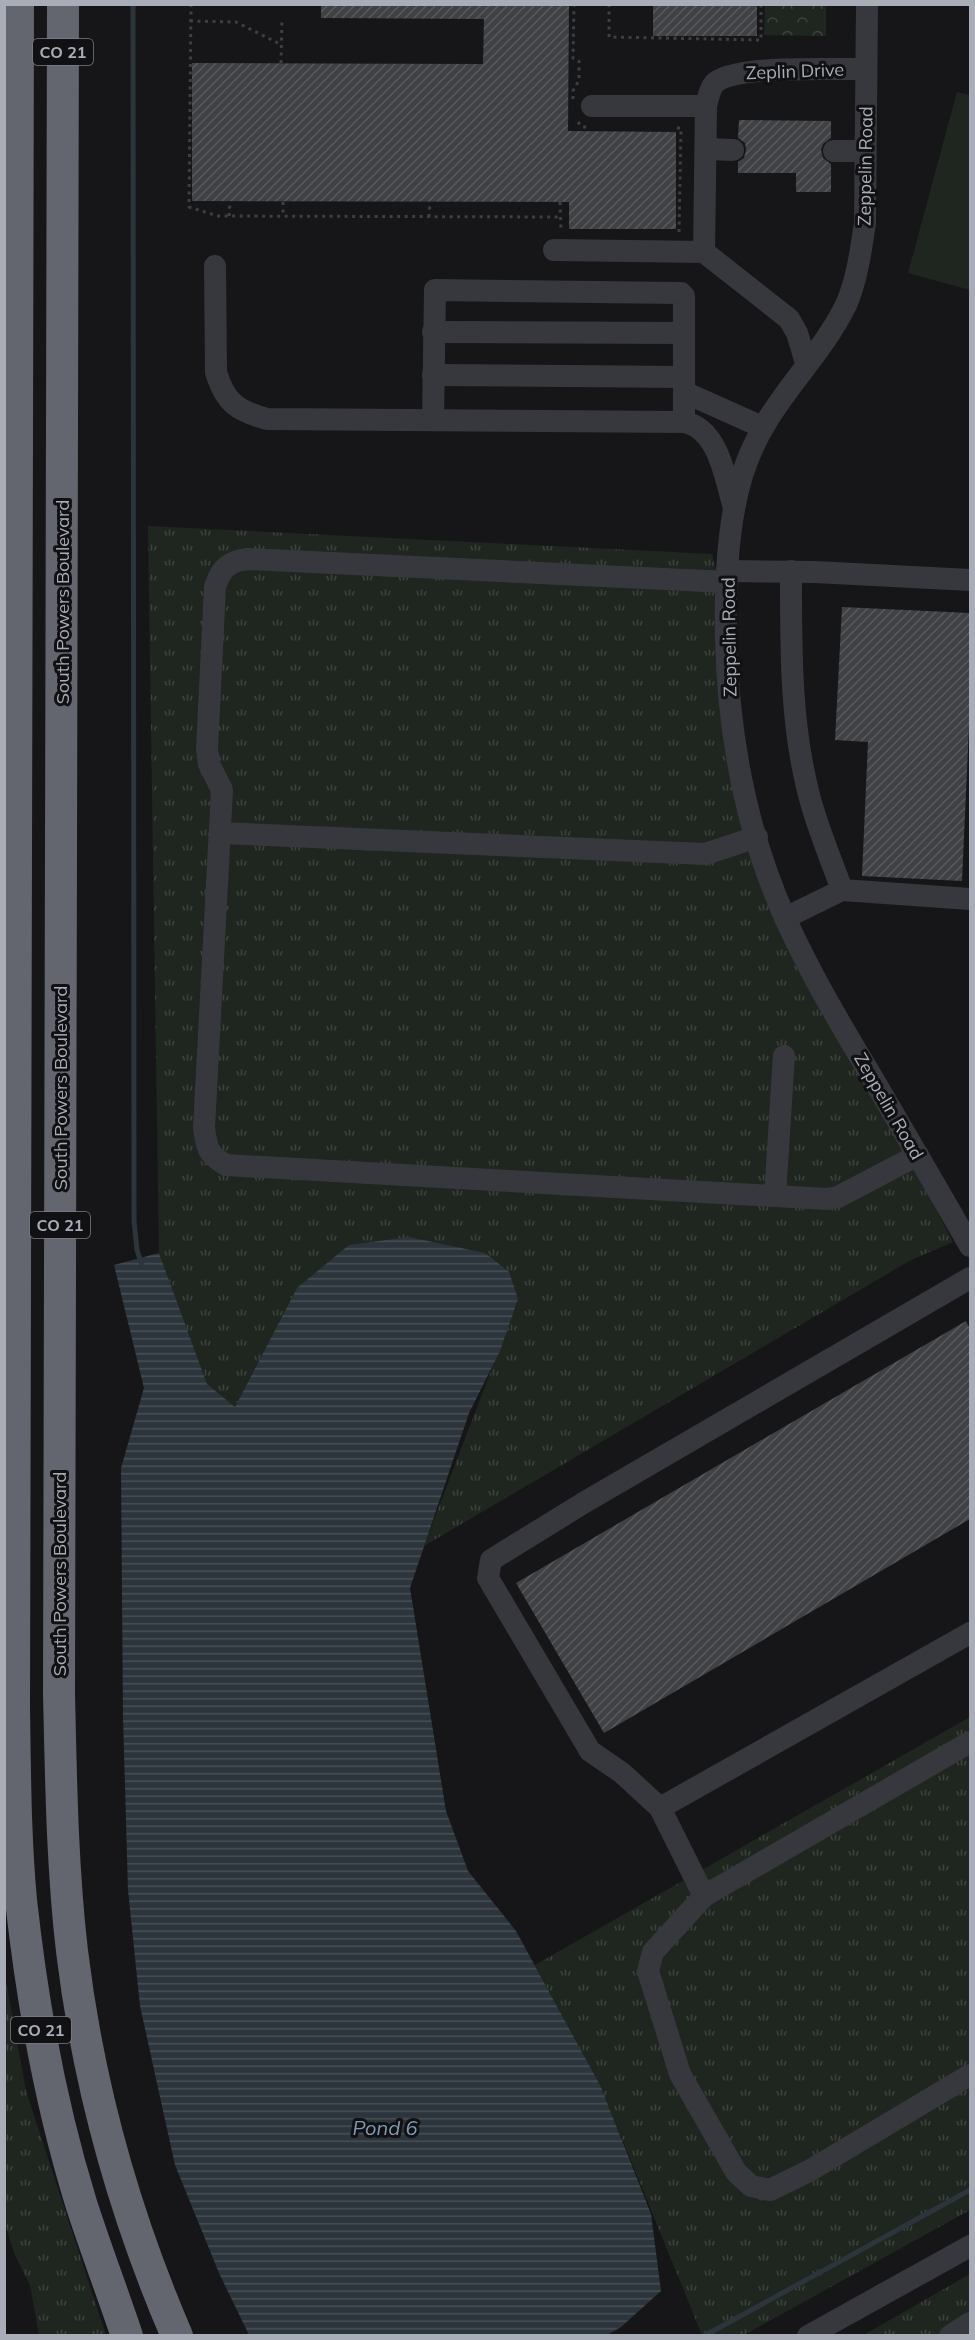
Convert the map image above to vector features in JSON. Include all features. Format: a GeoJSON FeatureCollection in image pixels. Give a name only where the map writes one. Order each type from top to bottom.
{"type":"FeatureCollection","features":[{"type":"Feature","properties":{"kind":"highway","name":"CO 21"},"geometry":{"type":"LineString","coordinates":[[18,4],[14,1679],[17,1832],[23,1911],[33,1986],[57,2114],[81,2204],[127,2336]]}},
{"type":"Feature","properties":{"kind":"highway","name":"South Powers Boulevard"},"geometry":{"type":"LineString","coordinates":[[63,4],[59,1681],[62,1837],[73,1953],[97,2097],[128,2206],[159,2292],[179,2336]]}},
{"type":"Feature","properties":{"kind":"highway"},"geometry":{"type":"LineString","coordinates":[[63,99],[69,4]]}},
{"type":"Feature","properties":{"kind":"highway"},"geometry":{"type":"LineString","coordinates":[[81,2204],[117,2336]]}},
{"type":"Feature","properties":{"kind":"street","name":"Zeppelin Road"},"geometry":{"type":"LineString","coordinates":[[867,4],[865,223],[856,273],[846,303],[826,337],[762,427],[742,476],[735,508],[727,576],[727,666],[731,715],[739,769],[757,837],[785,918],[815,980],[970,1246]]}},
{"type":"Feature","properties":{"kind":"street","name":"Zeplin Drive"},"geometry":{"type":"LineString","coordinates":[[704,252],[706,106],[714,84],[724,77],[746,71],[866,69]]}},
{"type":"Feature","properties":{"kind":"street"},"geometry":{"type":"LineString","coordinates":[[583,114],[706,106]]}},
{"type":"Feature","properties":{"kind":"street"},"geometry":{"type":"LineString","coordinates":[[706,149],[733,150]]}},
{"type":"Feature","properties":{"kind":"street"},"geometry":{"type":"LineString","coordinates":[[834,151],[865,151]]}},
{"type":"Feature","properties":{"kind":"street"},"geometry":{"type":"LineString","coordinates":[[559,242],[704,252],[789,319],[797,333],[807,363]]}},
{"type":"Feature","properties":{"kind":"street"},"geometry":{"type":"LineString","coordinates":[[214,266],[216,372],[220,386],[231,402],[244,413],[267,419],[684,422],[694,424],[705,432],[714,446],[735,508]]}},
{"type":"Feature","properties":{"kind":"street"},"geometry":{"type":"LineString","coordinates":[[433,420],[435,290],[681,293],[684,296],[684,422]]}},
{"type":"Feature","properties":{"kind":"street"},"geometry":{"type":"LineString","coordinates":[[433,332],[684,333]]}},
{"type":"Feature","properties":{"kind":"street"},"geometry":{"type":"LineString","coordinates":[[433,375],[684,384],[762,427]]}},
{"type":"Feature","properties":{"kind":"street"},"geometry":{"type":"LineString","coordinates":[[918,1155],[838,1197],[827,1199],[226,1165],[213,1157],[207,1146],[204,1128],[222,833],[222,790],[209,764],[207,749],[215,587],[219,574],[227,565],[237,560],[248,559],[727,576],[791,571],[970,580]]}},
{"type":"Feature","properties":{"kind":"street"},"geometry":{"type":"LineString","coordinates":[[791,571],[791,656],[797,733],[809,796],[842,890]]}},
{"type":"Feature","properties":{"kind":"street"},"geometry":{"type":"LineString","coordinates":[[222,833],[705,854],[757,837]]}},
{"type":"Feature","properties":{"kind":"street"},"geometry":{"type":"LineString","coordinates":[[785,918],[842,890],[970,899]]}},
{"type":"Feature","properties":{"kind":"street"},"geometry":{"type":"LineString","coordinates":[[775,1196],[784,1056]]}},
{"type":"Feature","properties":{"kind":"street"},"geometry":{"type":"LineString","coordinates":[[4,1373],[16,1232]]}},
{"type":"Feature","properties":{"kind":"street"},"geometry":{"type":"LineString","coordinates":[[704,1896],[660,1808],[622,1773],[590,1751],[488,1578],[491,1560],[585,1502],[970,1278]]}},
{"type":"Feature","properties":{"kind":"street"},"geometry":{"type":"LineString","coordinates":[[4,1551],[14,1679]]}},
{"type":"Feature","properties":{"kind":"street"},"geometry":{"type":"LineString","coordinates":[[660,1808],[970,1633]]}},
{"type":"Feature","properties":{"kind":"street"},"geometry":{"type":"LineString","coordinates":[[970,1742],[704,1896],[654,1952],[648,1971],[680,2074],[736,2172],[751,2186],[770,2190],[809,2171],[970,2074]]}},
{"type":"Feature","properties":{"kind":"street"},"geometry":{"type":"LineString","coordinates":[[808,2336],[970,2247]]}},
{"type":"Feature","properties":{"kind":"street"},"geometry":{"type":"LineString","coordinates":[[950,2336],[970,2324]]}},
{"type":"Feature","properties":{"kind":"path"},"geometry":{"type":"LineString","coordinates":[[190,4],[189,207],[218,216],[560,217]]}},
{"type":"Feature","properties":{"kind":"path"},"geometry":{"type":"LineString","coordinates":[[574,4],[573,58],[579,61],[579,80],[573,91],[583,114]]}},
{"type":"Feature","properties":{"kind":"path"},"geometry":{"type":"LineString","coordinates":[[609,4],[609,38],[761,40],[761,4]]}},
{"type":"Feature","properties":{"kind":"path"},"geometry":{"type":"LineString","coordinates":[[281,63],[282,18]]}},
{"type":"Feature","properties":{"kind":"path"},"geometry":{"type":"LineString","coordinates":[[190,21],[236,22],[282,45]]}},
{"type":"Feature","properties":{"kind":"path"},"geometry":{"type":"LineString","coordinates":[[670,128],[681,128],[679,234]]}},
{"type":"Feature","properties":{"kind":"path"},"geometry":{"type":"LineString","coordinates":[[229,216],[230,202]]}},
{"type":"Feature","properties":{"kind":"path"},"geometry":{"type":"LineString","coordinates":[[283,202],[283,216]]}},
{"type":"Feature","properties":{"kind":"path"},"geometry":{"type":"LineString","coordinates":[[429,217],[430,202]]}},
{"type":"Feature","properties":{"kind":"path"},"geometry":{"type":"LineString","coordinates":[[559,242],[560,202]]}},
{"type":"Feature","properties":{"kind":"green space"},"geometry":{"type":"Polygon","coordinates":[[[765,5],[826,5],[826,36],[764,35],[765,5]]]}},
{"type":"Feature","properties":{"kind":"green space"},"geometry":{"type":"Polygon","coordinates":[[[957,92],[970,95],[970,290],[908,273],[957,92]]]}},
{"type":"Feature","properties":{"kind":"green space"},"geometry":{"type":"Polygon","coordinates":[[[148,526],[712,554],[726,615],[731,715],[785,917],[953,1242],[911,1260],[424,1546],[518,1300],[297,1288],[235,1407],[207,1384],[159,1253],[148,526]]]}},
{"type":"Feature","properties":{"kind":"green space"},"geometry":{"type":"Polygon","coordinates":[[[970,1717],[970,2210],[744,2335],[702,2335],[601,2087],[535,1965],[970,1717]]]}},
{"type":"Feature","properties":{"kind":"green space"},"geometry":{"type":"Polygon","coordinates":[[[4,1971],[26,2091],[106,2335],[39,2335],[30,2285],[14,2253],[5,2223],[4,1971]]]}},
{"type":"Feature","properties":{"kind":"green space"},"geometry":{"type":"Polygon","coordinates":[[[970,2274],[970,2335],[862,2336],[970,2274]]]}},
{"type":"Feature","properties":{"kind":"water","name":"Pond 6"},"geometry":{"type":"Polygon","coordinates":[[[409,1237],[485,1253],[509,1272],[518,1299],[500,1351],[469,1413],[410,1588],[446,1811],[468,1871],[516,1931],[601,2087],[651,2214],[661,2291],[621,2327],[607,2335],[249,2335],[219,2273],[175,2165],[140,2006],[128,1890],[123,1716],[121,1468],[144,1388],[114,1265],[159,1253],[207,1384],[235,1407],[297,1288],[349,1245],[409,1237]]]}},
{"type":"Feature","properties":{"kind":"building"},"geometry":{"type":"Polygon","coordinates":[[[321,4],[569,4],[568,131],[676,132],[676,229],[569,229],[569,202],[192,201],[192,63],[483,64],[484,19],[321,18],[321,4]]]}},
{"type":"Feature","properties":{"kind":"building"},"geometry":{"type":"Polygon","coordinates":[[[653,4],[757,4],[757,36],[653,36],[653,4]]]}},
{"type":"Feature","properties":{"kind":"building"},"geometry":{"type":"Polygon","coordinates":[[[739,120],[831,121],[831,138],[823,144],[821,150],[823,158],[831,164],[831,192],[796,192],[796,173],[738,173],[738,162],[744,158],[746,150],[745,143],[738,138],[739,120]]]}},
{"type":"Feature","properties":{"kind":"building"},"geometry":{"type":"Polygon","coordinates":[[[842,607],[970,613],[970,704],[962,881],[862,876],[868,742],[835,740],[842,607]]]}},
{"type":"Feature","properties":{"kind":"building"},"geometry":{"type":"Polygon","coordinates":[[[966,1321],[970,1329],[970,1519],[604,1733],[516,1583],[966,1321]]]}},
{"type":"Feature","properties":{"kind":"waterway"},"geometry":{"type":"LineString","coordinates":[[133,4],[134,1221],[137,1250],[142,1265]]}},
{"type":"Feature","properties":{"kind":"waterway"},"geometry":{"type":"LineString","coordinates":[[704,2336],[970,2190]]}}]}
